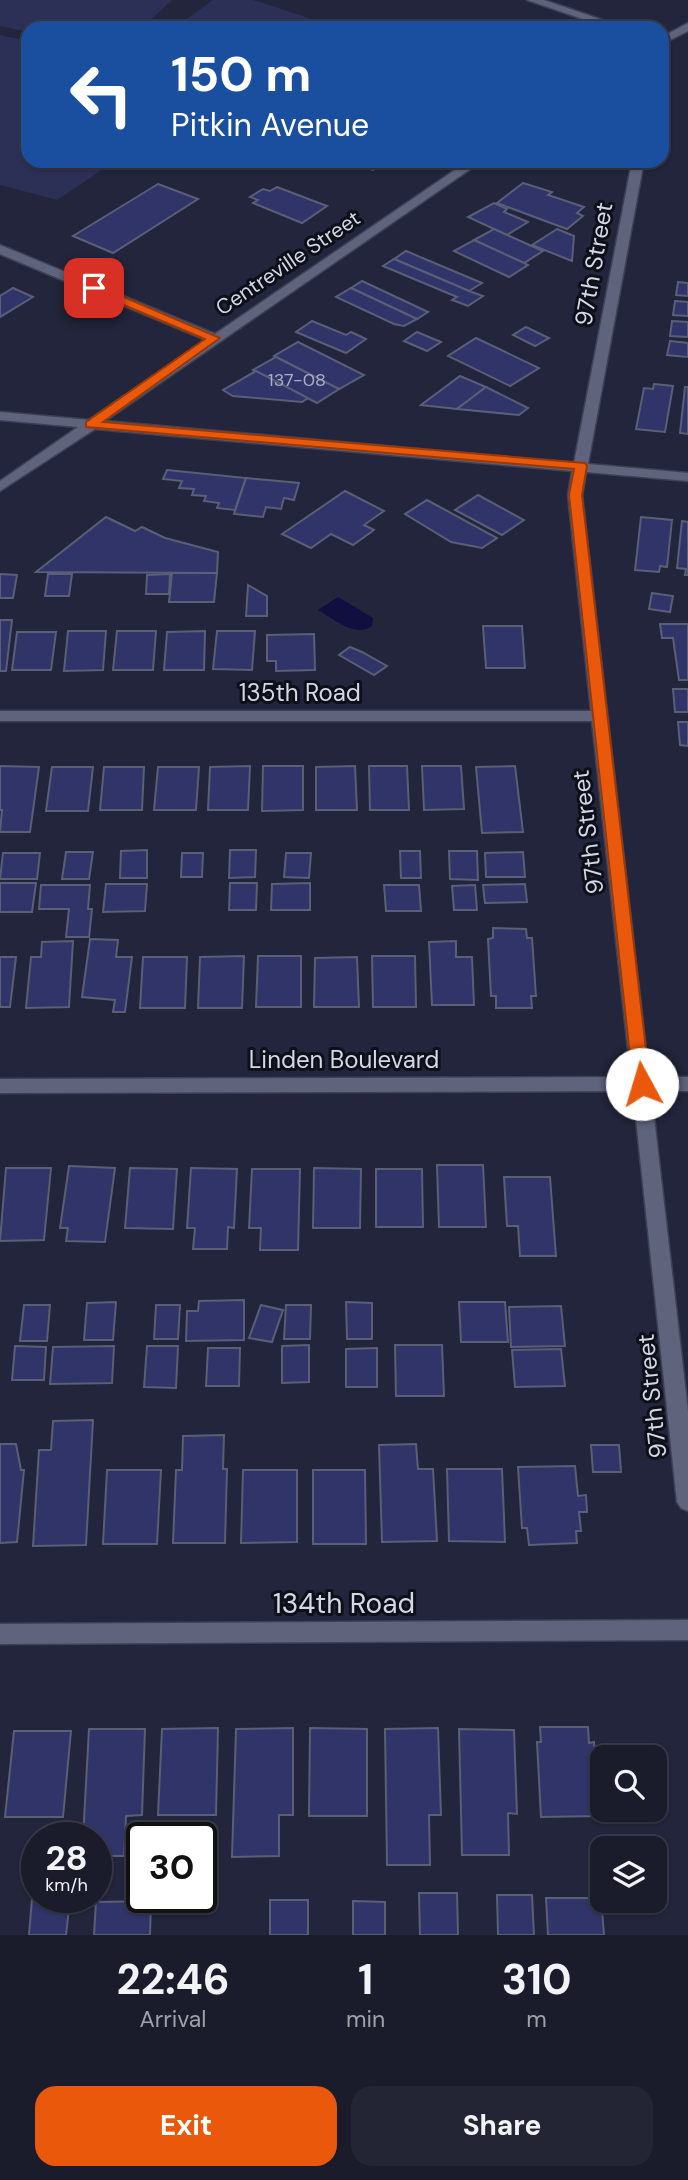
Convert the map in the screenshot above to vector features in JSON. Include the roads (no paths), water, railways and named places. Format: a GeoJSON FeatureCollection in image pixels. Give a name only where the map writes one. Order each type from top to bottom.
{"type":"FeatureCollection","features":[{"type":"Feature","properties":{"kind":"street"},"geometry":{"type":"LineString","coordinates":[[533,0],[598,21]]}},
{"type":"Feature","properties":{"kind":"street"},"geometry":{"type":"LineString","coordinates":[[669,36],[688,26]]}},
{"type":"Feature","properties":{"kind":"street"},"geometry":{"type":"LineString","coordinates":[[669,40],[688,43]]}},
{"type":"Feature","properties":{"kind":"street","name":"Centreville Street"},"geometry":{"type":"LineString","coordinates":[[0,487],[466,168]]}},
{"type":"Feature","properties":{"kind":"street","name":"97th Street"},"geometry":{"type":"LineString","coordinates":[[637,168],[575,495],[688,1502]]}},
{"type":"Feature","properties":{"kind":"street"},"geometry":{"type":"LineString","coordinates":[[0,249],[214,338]]}},
{"type":"Feature","properties":{"kind":"street"},"geometry":{"type":"LineString","coordinates":[[0,416],[688,477]]}},
{"type":"Feature","properties":{"kind":"street","name":"135th Road"},"geometry":{"type":"LineString","coordinates":[[0,716],[599,716]]}},
{"type":"Feature","properties":{"kind":"street","name":"Linden Boulevard"},"geometry":{"type":"LineString","coordinates":[[0,1086],[688,1084]]}},
{"type":"Feature","properties":{"kind":"street","name":"134th Road"},"geometry":{"type":"LineString","coordinates":[[0,1634],[688,1630]]}}]}
